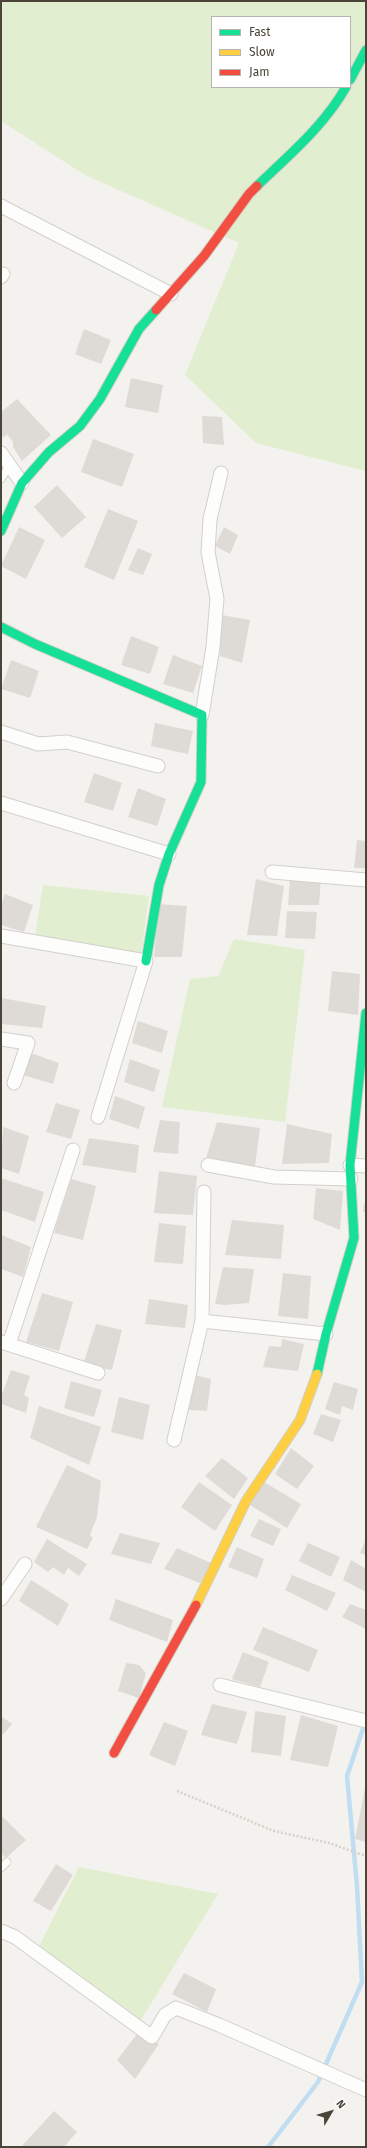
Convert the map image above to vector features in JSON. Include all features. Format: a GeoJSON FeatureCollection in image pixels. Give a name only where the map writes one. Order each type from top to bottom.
{"type":"FeatureCollection","features":[{"type":"Feature","properties":{"kind":"street"},"geometry":{"type":"LineString","coordinates":[[351,78],[366,50]]}},
{"type":"Feature","properties":{"kind":"street"},"geometry":{"type":"LineString","coordinates":[[1,531],[22,483],[49,452],[80,426],[100,399],[139,329],[171,294],[224,231],[249,194],[314,130],[338,101],[345,88]]}},
{"type":"Feature","properties":{"kind":"street"},"geometry":{"type":"LineString","coordinates":[[1,206],[171,294]]}},
{"type":"Feature","properties":{"kind":"street"},"geometry":{"type":"LineString","coordinates":[[1,453],[22,483]]}},
{"type":"Feature","properties":{"kind":"street"},"geometry":{"type":"LineString","coordinates":[[98,1117],[146,961],[159,885],[169,854],[201,782],[202,715],[213,647],[217,599],[208,552],[210,519],[221,473]]}},
{"type":"Feature","properties":{"kind":"street"},"geometry":{"type":"LineString","coordinates":[[1,627],[35,644],[202,715]]}},
{"type":"Feature","properties":{"kind":"street"},"geometry":{"type":"LineString","coordinates":[[1,732],[38,744],[67,742],[158,766]]}},
{"type":"Feature","properties":{"kind":"street"},"geometry":{"type":"LineString","coordinates":[[1,803],[169,854]]}},
{"type":"Feature","properties":{"kind":"street"},"geometry":{"type":"LineString","coordinates":[[272,872],[366,880]]}},
{"type":"Feature","properties":{"kind":"street"},"geometry":{"type":"LineString","coordinates":[[1,936],[146,961]]}},
{"type":"Feature","properties":{"kind":"street"},"geometry":{"type":"LineString","coordinates":[[114,1753],[200,1597],[246,1501],[300,1420],[318,1372],[326,1334],[354,1238],[350,1165],[366,1014]]}},
{"type":"Feature","properties":{"kind":"street"},"geometry":{"type":"LineString","coordinates":[[1,1039],[28,1043],[14,1083]]}},
{"type":"Feature","properties":{"kind":"street"},"geometry":{"type":"LineString","coordinates":[[73,1150],[5,1343],[98,1373]]}},
{"type":"Feature","properties":{"kind":"street"},"geometry":{"type":"LineString","coordinates":[[208,1165],[274,1177],[351,1179]]}},
{"type":"Feature","properties":{"kind":"street"},"geometry":{"type":"LineString","coordinates":[[350,1165],[366,1166]]}},
{"type":"Feature","properties":{"kind":"street"},"geometry":{"type":"LineString","coordinates":[[174,1440],[202,1321],[204,1192]]}},
{"type":"Feature","properties":{"kind":"street"},"geometry":{"type":"LineString","coordinates":[[202,1321],[326,1334]]}},
{"type":"Feature","properties":{"kind":"street"},"geometry":{"type":"LineString","coordinates":[[1,1599],[24,1564]]}},
{"type":"Feature","properties":{"kind":"street"},"geometry":{"type":"LineString","coordinates":[[220,1685],[366,1721]]}},
{"type":"Feature","properties":{"kind":"street"},"geometry":{"type":"LineString","coordinates":[[1,1931],[15,1937],[152,2037],[165,2015],[176,2008],[219,2025],[366,2090]]}},
{"type":"Feature","properties":{"kind":"lane"},"geometry":{"type":"LineString","coordinates":[[1,479],[10,465]]}},
{"type":"Feature","properties":{"kind":"lane"},"geometry":{"type":"LineString","coordinates":[[1,1868],[7,1862]]}},
{"type":"Feature","properties":{"kind":"path"},"geometry":{"type":"LineString","coordinates":[[177,1791],[274,1831],[329,1843],[366,1856]]}},
{"type":"Feature","properties":{"kind":"green space"},"geometry":{"type":"Polygon","coordinates":[[[1,1],[366,1],[366,471],[256,443],[185,375],[239,243],[85,175],[1,121],[1,1]]]}},
{"type":"Feature","properties":{"kind":"green space"},"geometry":{"type":"Polygon","coordinates":[[[43,885],[149,896],[141,955],[35,936],[43,885]]]}},
{"type":"Feature","properties":{"kind":"green space"},"geometry":{"type":"Polygon","coordinates":[[[234,939],[305,950],[285,1122],[162,1107],[190,979],[218,976],[234,939]]]}},
{"type":"Feature","properties":{"kind":"green space"},"geometry":{"type":"Polygon","coordinates":[[[79,1867],[218,1894],[141,2020],[39,1946],[79,1867]]]}},
{"type":"Feature","properties":{"kind":"building"},"geometry":{"type":"Polygon","coordinates":[[[84,329],[111,340],[101,364],[75,354],[84,329]]]}},
{"type":"Feature","properties":{"kind":"building"},"geometry":{"type":"Polygon","coordinates":[[[131,378],[163,385],[158,413],[125,407],[131,378]]]}},
{"type":"Feature","properties":{"kind":"building"},"geometry":{"type":"Polygon","coordinates":[[[17,399],[51,435],[22,461],[13,447],[13,442],[7,434],[3,438],[1,430],[1,412],[17,399]]]}},
{"type":"Feature","properties":{"kind":"building"},"geometry":{"type":"Polygon","coordinates":[[[202,416],[222,417],[224,445],[203,443],[202,416]]]}},
{"type":"Feature","properties":{"kind":"building"},"geometry":{"type":"Polygon","coordinates":[[[93,439],[134,454],[122,487],[81,472],[93,439]]]}},
{"type":"Feature","properties":{"kind":"building"},"geometry":{"type":"Polygon","coordinates":[[[57,485],[86,517],[62,538],[34,507],[57,485]]]}},
{"type":"Feature","properties":{"kind":"building"},"geometry":{"type":"Polygon","coordinates":[[[108,509],[138,521],[114,580],[84,567],[108,509]]]}},
{"type":"Feature","properties":{"kind":"building"},"geometry":{"type":"Polygon","coordinates":[[[19,527],[45,540],[26,579],[1,566],[19,527]]]}},
{"type":"Feature","properties":{"kind":"building"},"geometry":{"type":"Polygon","coordinates":[[[224,527],[238,535],[230,554],[215,546],[224,527]]]}},
{"type":"Feature","properties":{"kind":"building"},"geometry":{"type":"Polygon","coordinates":[[[138,548],[152,554],[143,575],[128,570],[138,548]]]}},
{"type":"Feature","properties":{"kind":"building"},"geometry":{"type":"Polygon","coordinates":[[[222,615],[250,620],[242,663],[220,656],[222,615]]]}},
{"type":"Feature","properties":{"kind":"building"},"geometry":{"type":"Polygon","coordinates":[[[131,636],[159,647],[150,674],[121,665],[131,636]]]}},
{"type":"Feature","properties":{"kind":"building"},"geometry":{"type":"Polygon","coordinates":[[[173,655],[202,666],[193,693],[163,684],[173,655]]]}},
{"type":"Feature","properties":{"kind":"building"},"geometry":{"type":"Polygon","coordinates":[[[11,660],[39,671],[30,698],[1,689],[11,660]]]}},
{"type":"Feature","properties":{"kind":"building"},"geometry":{"type":"Polygon","coordinates":[[[155,723],[193,731],[188,754],[151,746],[155,723]]]}},
{"type":"Feature","properties":{"kind":"building"},"geometry":{"type":"Polygon","coordinates":[[[94,773],[122,783],[113,811],[84,802],[94,773]]]}},
{"type":"Feature","properties":{"kind":"building"},"geometry":{"type":"Polygon","coordinates":[[[138,788],[166,799],[157,826],[128,817],[138,788]]]}},
{"type":"Feature","properties":{"kind":"building"},"geometry":{"type":"Polygon","coordinates":[[[357,840],[366,841],[366,868],[354,868],[357,840]]]}},
{"type":"Feature","properties":{"kind":"building"},"geometry":{"type":"Polygon","coordinates":[[[290,877],[321,878],[319,905],[288,905],[290,877]]]}},
{"type":"Feature","properties":{"kind":"building"},"geometry":{"type":"Polygon","coordinates":[[[256,879],[284,886],[277,936],[247,935],[256,879]]]}},
{"type":"Feature","properties":{"kind":"building"},"geometry":{"type":"Polygon","coordinates":[[[5,894],[33,905],[24,932],[1,925],[1,906],[5,894]]]}},
{"type":"Feature","properties":{"kind":"building"},"geometry":{"type":"Polygon","coordinates":[[[159,904],[187,906],[182,957],[154,957],[159,904]]]}},
{"type":"Feature","properties":{"kind":"building"},"geometry":{"type":"Polygon","coordinates":[[[287,911],[317,912],[315,939],[285,938],[287,911]]]}},
{"type":"Feature","properties":{"kind":"building"},"geometry":{"type":"Polygon","coordinates":[[[332,971],[360,974],[358,1015],[328,1011],[332,971]]]}},
{"type":"Feature","properties":{"kind":"building"},"geometry":{"type":"Polygon","coordinates":[[[1,998],[46,1006],[42,1028],[1,1024],[1,998]]]}},
{"type":"Feature","properties":{"kind":"building"},"geometry":{"type":"Polygon","coordinates":[[[138,1021],[168,1031],[162,1053],[132,1043],[138,1021]]]}},
{"type":"Feature","properties":{"kind":"building"},"geometry":{"type":"Polygon","coordinates":[[[28,1052],[59,1063],[53,1084],[23,1075],[28,1052]]]}},
{"type":"Feature","properties":{"kind":"building"},"geometry":{"type":"Polygon","coordinates":[[[130,1059],[160,1070],[154,1092],[124,1082],[130,1059]]]}},
{"type":"Feature","properties":{"kind":"building"},"geometry":{"type":"Polygon","coordinates":[[[115,1096],[145,1107],[139,1129],[109,1119],[115,1096]]]}},
{"type":"Feature","properties":{"kind":"building"},"geometry":{"type":"Polygon","coordinates":[[[56,1103],[80,1110],[71,1139],[46,1132],[56,1103]]]}},
{"type":"Feature","properties":{"kind":"building"},"geometry":{"type":"Polygon","coordinates":[[[160,1120],[180,1122],[178,1154],[153,1152],[160,1120]]]}},
{"type":"Feature","properties":{"kind":"building"},"geometry":{"type":"Polygon","coordinates":[[[217,1122],[260,1128],[255,1166],[206,1158],[217,1122]]]}},
{"type":"Feature","properties":{"kind":"building"},"geometry":{"type":"Polygon","coordinates":[[[287,1124],[332,1134],[329,1163],[282,1164],[287,1124]]]}},
{"type":"Feature","properties":{"kind":"building"},"geometry":{"type":"Polygon","coordinates":[[[3,1127],[29,1136],[19,1174],[1,1168],[3,1127]]]}},
{"type":"Feature","properties":{"kind":"building"},"geometry":{"type":"Polygon","coordinates":[[[89,1138],[139,1145],[136,1173],[82,1165],[89,1138]]]}},
{"type":"Feature","properties":{"kind":"building"},"geometry":{"type":"Polygon","coordinates":[[[159,1171],[197,1176],[193,1215],[154,1213],[159,1171]]]}},
{"type":"Feature","properties":{"kind":"building"},"geometry":{"type":"Polygon","coordinates":[[[1,1178],[44,1192],[35,1222],[1,1210],[1,1178]]]}},
{"type":"Feature","properties":{"kind":"building"},"geometry":{"type":"Polygon","coordinates":[[[71,1179],[96,1186],[83,1240],[54,1233],[71,1179]]]}},
{"type":"Feature","properties":{"kind":"building"},"geometry":{"type":"Polygon","coordinates":[[[316,1188],[343,1191],[340,1230],[313,1219],[316,1188]]]}},
{"type":"Feature","properties":{"kind":"building"},"geometry":{"type":"Polygon","coordinates":[[[364,1204],[366,1204],[366,1212],[363,1212],[364,1204]]]}},
{"type":"Feature","properties":{"kind":"building"},"geometry":{"type":"Polygon","coordinates":[[[232,1220],[284,1225],[281,1259],[225,1255],[232,1220]]]}},
{"type":"Feature","properties":{"kind":"building"},"geometry":{"type":"Polygon","coordinates":[[[159,1223],[186,1226],[183,1264],[154,1262],[159,1223]]]}},
{"type":"Feature","properties":{"kind":"building"},"geometry":{"type":"Polygon","coordinates":[[[1,1235],[31,1247],[23,1277],[1,1269],[1,1235]]]}},
{"type":"Feature","properties":{"kind":"building"},"geometry":{"type":"Polygon","coordinates":[[[223,1267],[254,1269],[249,1303],[225,1305],[215,1304],[223,1267]]]}},
{"type":"Feature","properties":{"kind":"building"},"geometry":{"type":"Polygon","coordinates":[[[283,1273],[311,1276],[308,1319],[278,1316],[283,1273]]]}},
{"type":"Feature","properties":{"kind":"building"},"geometry":{"type":"Polygon","coordinates":[[[42,1293],[73,1302],[59,1351],[26,1342],[42,1293]]]}},
{"type":"Feature","properties":{"kind":"building"},"geometry":{"type":"Polygon","coordinates":[[[149,1299],[188,1305],[185,1328],[145,1324],[149,1299]]]}},
{"type":"Feature","properties":{"kind":"building"},"geometry":{"type":"Polygon","coordinates":[[[96,1324],[122,1330],[112,1370],[83,1365],[96,1324]]]}},
{"type":"Feature","properties":{"kind":"building"},"geometry":{"type":"Polygon","coordinates":[[[282,1339],[304,1344],[298,1371],[263,1367],[269,1346],[281,1347],[282,1339]]]}},
{"type":"Feature","properties":{"kind":"building"},"geometry":{"type":"Polygon","coordinates":[[[11,1370],[30,1376],[24,1395],[29,1398],[26,1413],[1,1404],[1,1397],[11,1370]]]}},
{"type":"Feature","properties":{"kind":"building"},"geometry":{"type":"Polygon","coordinates":[[[195,1375],[211,1379],[207,1411],[189,1410],[195,1375]]]}},
{"type":"Feature","properties":{"kind":"building"},"geometry":{"type":"Polygon","coordinates":[[[71,1381],[102,1390],[94,1417],[64,1408],[71,1381]]]}},
{"type":"Feature","properties":{"kind":"building"},"geometry":{"type":"Polygon","coordinates":[[[334,1382],[358,1389],[353,1410],[342,1406],[340,1415],[325,1409],[334,1382]]]}},
{"type":"Feature","properties":{"kind":"building"},"geometry":{"type":"Polygon","coordinates":[[[119,1397],[150,1405],[143,1440],[111,1432],[119,1397]]]}},
{"type":"Feature","properties":{"kind":"building"},"geometry":{"type":"Polygon","coordinates":[[[39,1406],[101,1427],[89,1465],[30,1438],[39,1406]]]}},
{"type":"Feature","properties":{"kind":"building"},"geometry":{"type":"Polygon","coordinates":[[[321,1414],[341,1420],[333,1442],[313,1434],[321,1414]]]}},
{"type":"Feature","properties":{"kind":"building"},"geometry":{"type":"Polygon","coordinates":[[[291,1448],[314,1466],[297,1489],[275,1474],[291,1448]]]}},
{"type":"Feature","properties":{"kind":"building"},"geometry":{"type":"Polygon","coordinates":[[[222,1458],[248,1478],[234,1499],[205,1476],[222,1458]]]}},
{"type":"Feature","properties":{"kind":"building"},"geometry":{"type":"Polygon","coordinates":[[[67,1465],[101,1481],[97,1517],[90,1535],[93,1538],[87,1549],[36,1527],[67,1465]]]}},
{"type":"Feature","properties":{"kind":"building"},"geometry":{"type":"Polygon","coordinates":[[[199,1482],[232,1505],[215,1531],[181,1507],[199,1482]]]}},
{"type":"Feature","properties":{"kind":"building"},"geometry":{"type":"Polygon","coordinates":[[[264,1482],[301,1504],[287,1528],[250,1505],[264,1482]]]}},
{"type":"Feature","properties":{"kind":"building"},"geometry":{"type":"Polygon","coordinates":[[[259,1519],[281,1529],[273,1546],[250,1536],[259,1519]]]}},
{"type":"Feature","properties":{"kind":"building"},"geometry":{"type":"Polygon","coordinates":[[[120,1533],[160,1543],[151,1564],[111,1554],[120,1533]]]}},
{"type":"Feature","properties":{"kind":"building"},"geometry":{"type":"Polygon","coordinates":[[[47,1539],[87,1564],[79,1576],[68,1568],[64,1575],[53,1567],[48,1572],[34,1562],[47,1539]]]}},
{"type":"Feature","properties":{"kind":"building"},"geometry":{"type":"Polygon","coordinates":[[[366,1539],[366,1555],[360,1553],[366,1539]]]}},
{"type":"Feature","properties":{"kind":"building"},"geometry":{"type":"Polygon","coordinates":[[[308,1543],[340,1557],[331,1577],[299,1561],[308,1543]]]}},
{"type":"Feature","properties":{"kind":"building"},"geometry":{"type":"Polygon","coordinates":[[[237,1547],[264,1559],[257,1578],[228,1567],[237,1547]]]}},
{"type":"Feature","properties":{"kind":"building"},"geometry":{"type":"Polygon","coordinates":[[[177,1548],[211,1563],[200,1583],[164,1569],[177,1548]]]}},
{"type":"Feature","properties":{"kind":"building"},"geometry":{"type":"Polygon","coordinates":[[[351,1560],[366,1569],[366,1592],[343,1580],[351,1560]]]}},
{"type":"Feature","properties":{"kind":"building"},"geometry":{"type":"Polygon","coordinates":[[[292,1575],[336,1593],[327,1611],[285,1590],[292,1575]]]}},
{"type":"Feature","properties":{"kind":"building"},"geometry":{"type":"Polygon","coordinates":[[[31,1580],[69,1604],[58,1626],[19,1601],[31,1580]]]}},
{"type":"Feature","properties":{"kind":"building"},"geometry":{"type":"Polygon","coordinates":[[[116,1599],[173,1620],[167,1642],[109,1620],[116,1599]]]}},
{"type":"Feature","properties":{"kind":"building"},"geometry":{"type":"Polygon","coordinates":[[[350,1604],[366,1610],[366,1629],[342,1617],[350,1604]]]}},
{"type":"Feature","properties":{"kind":"building"},"geometry":{"type":"Polygon","coordinates":[[[263,1627],[318,1650],[309,1672],[253,1650],[263,1627]]]}},
{"type":"Feature","properties":{"kind":"building"},"geometry":{"type":"Polygon","coordinates":[[[243,1652],[269,1662],[260,1687],[232,1679],[243,1652]]]}},
{"type":"Feature","properties":{"kind":"building"},"geometry":{"type":"Polygon","coordinates":[[[126,1663],[139,1665],[146,1673],[139,1698],[118,1691],[126,1663]]]}},
{"type":"Feature","properties":{"kind":"building"},"geometry":{"type":"Polygon","coordinates":[[[212,1704],[247,1712],[237,1744],[201,1735],[212,1704]]]}},
{"type":"Feature","properties":{"kind":"building"},"geometry":{"type":"Polygon","coordinates":[[[255,1711],[286,1716],[281,1756],[251,1752],[255,1711]]]}},
{"type":"Feature","properties":{"kind":"building"},"geometry":{"type":"Polygon","coordinates":[[[301,1715],[338,1726],[328,1767],[290,1760],[301,1715]]]}},
{"type":"Feature","properties":{"kind":"building"},"geometry":{"type":"Polygon","coordinates":[[[1,1716],[12,1724],[3,1735],[1,1733],[1,1716]]]}},
{"type":"Feature","properties":{"kind":"building"},"geometry":{"type":"Polygon","coordinates":[[[164,1722],[188,1731],[175,1766],[149,1755],[164,1722]]]}},
{"type":"Feature","properties":{"kind":"building"},"geometry":{"type":"Polygon","coordinates":[[[366,1783],[366,1842],[355,1839],[366,1783]]]}},
{"type":"Feature","properties":{"kind":"building"},"geometry":{"type":"Polygon","coordinates":[[[1,1815],[26,1840],[6,1858],[1,1853],[1,1815]]]}},
{"type":"Feature","properties":{"kind":"building"},"geometry":{"type":"Polygon","coordinates":[[[56,1864],[73,1875],[51,1911],[33,1901],[56,1864]]]}},
{"type":"Feature","properties":{"kind":"building"},"geometry":{"type":"Polygon","coordinates":[[[184,1973],[216,1989],[207,2012],[172,1994],[184,1973]]]}},
{"type":"Feature","properties":{"kind":"building"},"geometry":{"type":"Polygon","coordinates":[[[137,2034],[159,2044],[135,2079],[117,2060],[137,2034]]]}},
{"type":"Feature","properties":{"kind":"building"},"geometry":{"type":"Polygon","coordinates":[[[54,2111],[77,2132],[64,2147],[21,2147],[54,2111]]]}},
{"type":"Feature","properties":{"kind":"waterway"},"geometry":{"type":"LineString","coordinates":[[268,2147],[318,2082],[362,1982],[357,1886],[347,1776],[365,1723]]}},
{"type":"Feature","properties":{"kind":"traffic: fast"},"geometry":{"type":"LineString","coordinates":[[351,78],[366,50]]}},
{"type":"Feature","properties":{"kind":"traffic: fast"},"geometry":{"type":"LineString","coordinates":[[257,186],[317,127],[345,88]]}},
{"type":"Feature","properties":{"kind":"traffic: fast"},"geometry":{"type":"LineString","coordinates":[[1,531],[22,483],[49,452],[80,426],[100,399],[139,329],[156,310]]}},
{"type":"Feature","properties":{"kind":"traffic: fast"},"geometry":{"type":"LineString","coordinates":[[1,627],[35,644],[202,715],[201,782],[169,854],[159,885],[146,961]]}},
{"type":"Feature","properties":{"kind":"traffic: fast"},"geometry":{"type":"LineString","coordinates":[[317,1374],[326,1334],[354,1238],[350,1165],[366,1013]]}},
{"type":"Feature","properties":{"kind":"traffic: slow"},"geometry":{"type":"LineString","coordinates":[[196,1605],[246,1501],[300,1420],[317,1374]]}},
{"type":"Feature","properties":{"kind":"traffic: jam"},"geometry":{"type":"LineString","coordinates":[[156,310],[204,256],[249,194],[257,186]]}},
{"type":"Feature","properties":{"kind":"traffic: jam"},"geometry":{"type":"LineString","coordinates":[[114,1753],[196,1605]]}}]}
